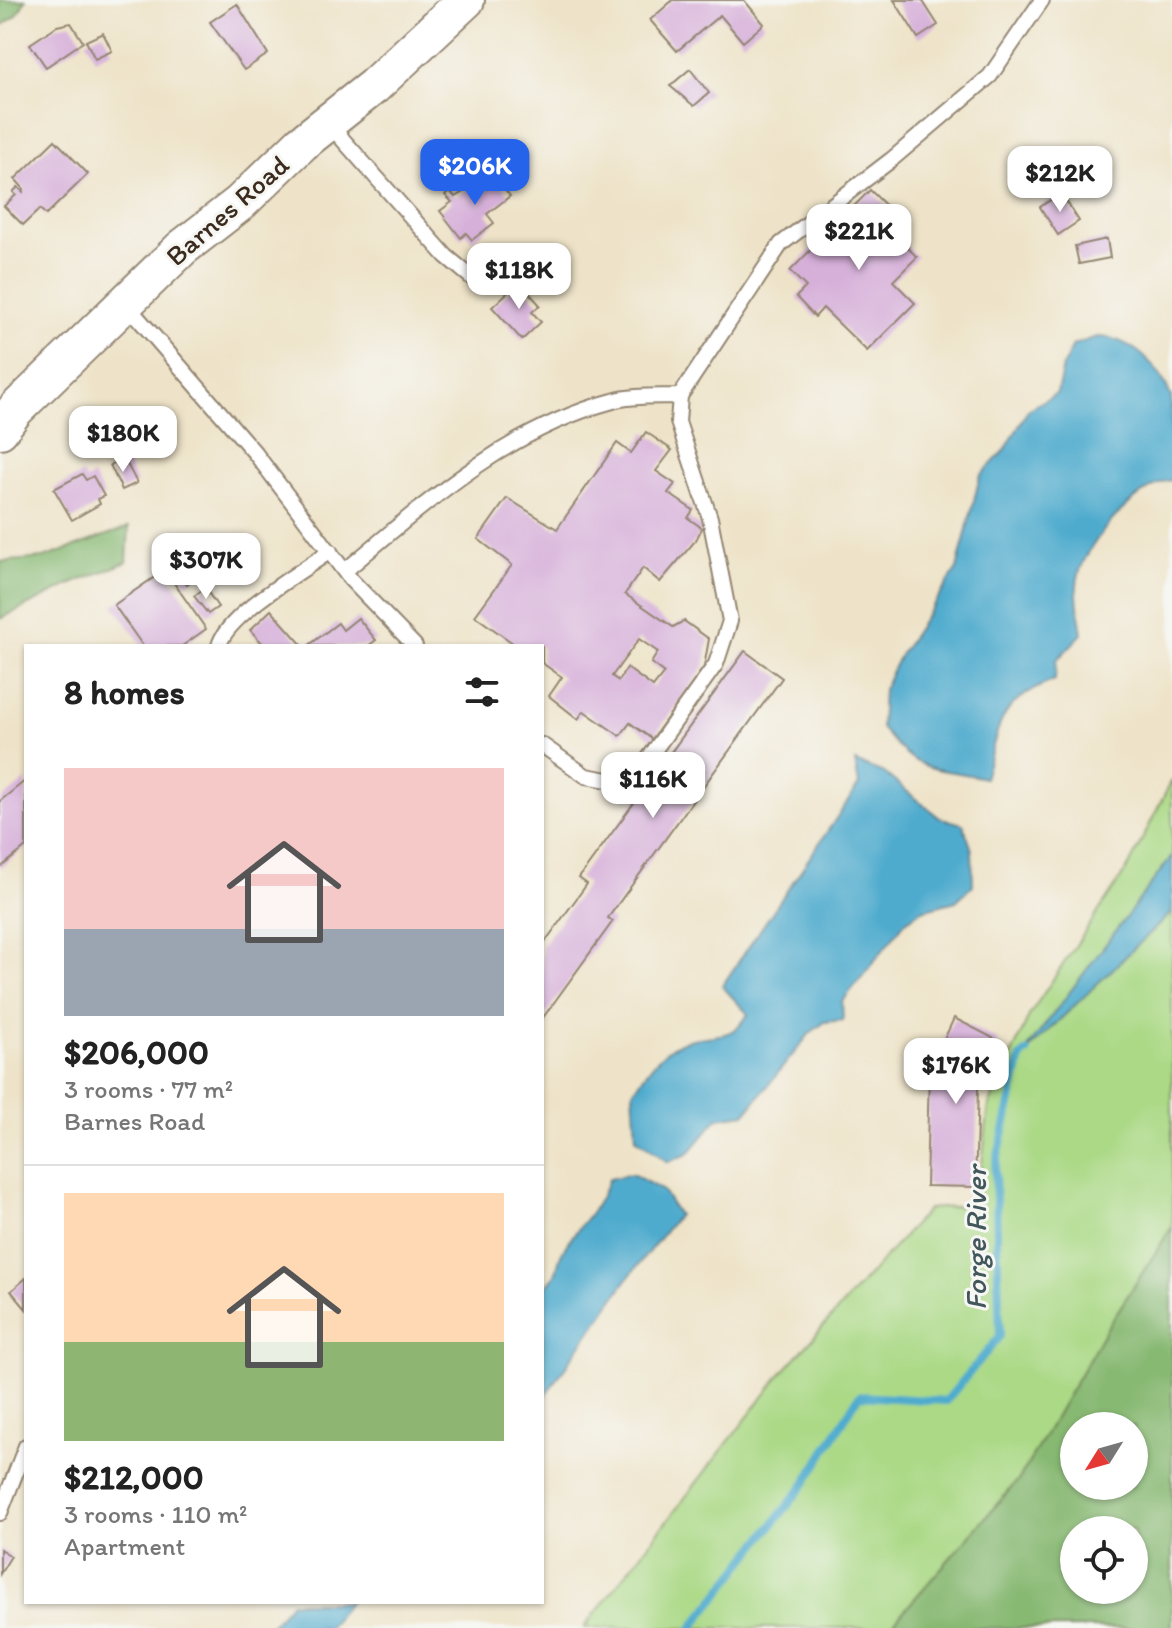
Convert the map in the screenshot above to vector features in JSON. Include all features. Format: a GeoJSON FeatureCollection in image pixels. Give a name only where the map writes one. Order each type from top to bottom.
{"type":"FeatureCollection","features":[{"type":"Feature","properties":{"kind":"street","name":"Barnes Road"},"geometry":{"type":"LineString","coordinates":[[0,430],[15,410],[182,248],[240,203],[328,122],[374,86],[466,0]]}},
{"type":"Feature","properties":{"kind":"lane"},"geometry":{"type":"LineString","coordinates":[[544,746],[586,776],[619,782],[646,762],[716,664],[730,621],[710,518],[678,422],[680,396],[781,244],[891,160],[990,76],[1042,0]]}},
{"type":"Feature","properties":{"kind":"lane"},"geometry":{"type":"LineString","coordinates":[[328,122],[446,256],[477,282]]}},
{"type":"Feature","properties":{"kind":"lane"},"geometry":{"type":"LineString","coordinates":[[125,303],[255,453],[345,571],[413,644]]}},
{"type":"Feature","properties":{"kind":"lane"},"geometry":{"type":"LineString","coordinates":[[345,571],[447,484],[545,426],[615,400],[680,396]]}},
{"type":"Feature","properties":{"kind":"lane"},"geometry":{"type":"LineString","coordinates":[[219,644],[221,637],[235,621],[330,551]]}},
{"type":"Feature","properties":{"kind":"lane"},"geometry":{"type":"LineString","coordinates":[[0,1513],[24,1451]]}},
{"type":"Feature","properties":{"kind":"green space"},"geometry":{"type":"Polygon","coordinates":[[[0,0],[26,0],[16,16],[0,27],[0,0]]]}},
{"type":"Feature","properties":{"kind":"green space"},"geometry":{"type":"Polygon","coordinates":[[[129,527],[127,562],[69,585],[0,619],[0,562],[44,558],[129,527]]]}},
{"type":"Feature","properties":{"kind":"green space"},"geometry":{"type":"Polygon","coordinates":[[[1172,780],[1172,856],[1026,1052],[1172,912],[1172,1227],[1105,1331],[1020,1478],[889,1628],[584,1628],[781,1374],[928,1209],[977,1205],[989,1105],[1030,1014],[1129,866],[1172,780]]]}},
{"type":"Feature","properties":{"kind":"green space"},"geometry":{"type":"Polygon","coordinates":[[[1172,1227],[1172,1628],[889,1628],[1020,1478],[1105,1331],[1172,1227]]]}},
{"type":"Feature","properties":{"kind":"water"},"geometry":{"type":"Polygon","coordinates":[[[1097,337],[1109,338],[1132,348],[1151,364],[1166,385],[1171,397],[1172,480],[1158,484],[1127,506],[1098,537],[1087,554],[1077,585],[1082,634],[1056,661],[1055,680],[1021,697],[1011,706],[998,728],[984,778],[926,766],[906,754],[881,728],[883,689],[900,655],[957,569],[980,476],[1006,449],[1028,410],[1057,393],[1063,366],[1073,345],[1097,337]]]}},
{"type":"Feature","properties":{"kind":"water"},"geometry":{"type":"Polygon","coordinates":[[[855,762],[884,773],[940,818],[963,824],[972,850],[973,885],[956,901],[922,910],[906,921],[842,1002],[843,1020],[825,1022],[810,1033],[745,1114],[718,1118],[688,1154],[668,1162],[636,1138],[633,1091],[655,1062],[671,1048],[693,1039],[724,1034],[741,1024],[748,1014],[722,986],[859,785],[855,762]]]}},
{"type":"Feature","properties":{"kind":"water"},"geometry":{"type":"Polygon","coordinates":[[[1172,856],[1172,912],[1021,1057],[1172,856]]]}},
{"type":"Feature","properties":{"kind":"water"},"geometry":{"type":"Polygon","coordinates":[[[632,1174],[663,1191],[678,1215],[628,1278],[544,1397],[544,1287],[556,1273],[561,1253],[594,1208],[609,1179],[632,1174]]]}},
{"type":"Feature","properties":{"kind":"water"},"geometry":{"type":"Polygon","coordinates":[[[289,1604],[347,1604],[328,1628],[269,1628],[289,1604]]]}},
{"type":"Feature","properties":{"kind":"building"},"geometry":{"type":"Polygon","coordinates":[[[673,0],[744,0],[764,24],[743,42],[720,15],[677,51],[650,20],[673,0]]]}},
{"type":"Feature","properties":{"kind":"building"},"geometry":{"type":"Polygon","coordinates":[[[894,0],[922,0],[938,25],[918,38],[894,0]]]}},
{"type":"Feature","properties":{"kind":"building"},"geometry":{"type":"Polygon","coordinates":[[[237,4],[268,54],[244,70],[210,22],[237,4]]]}},
{"type":"Feature","properties":{"kind":"building"},"geometry":{"type":"Polygon","coordinates":[[[71,23],[83,42],[46,67],[30,44],[57,26],[71,23]]]}},
{"type":"Feature","properties":{"kind":"building"},"geometry":{"type":"Polygon","coordinates":[[[103,33],[112,51],[95,59],[86,41],[103,33]]]}},
{"type":"Feature","properties":{"kind":"building"},"geometry":{"type":"Polygon","coordinates":[[[690,69],[709,93],[694,106],[670,86],[690,69]]]}},
{"type":"Feature","properties":{"kind":"building"},"geometry":{"type":"Polygon","coordinates":[[[55,140],[88,174],[46,215],[40,209],[23,225],[4,206],[16,195],[13,192],[18,187],[23,192],[24,189],[15,179],[55,140]]]}},
{"type":"Feature","properties":{"kind":"building"},"geometry":{"type":"Polygon","coordinates":[[[493,174],[510,196],[487,214],[494,223],[472,240],[466,233],[461,238],[440,211],[452,202],[445,195],[450,191],[455,197],[493,174]]]}},
{"type":"Feature","properties":{"kind":"building"},"geometry":{"type":"Polygon","coordinates":[[[870,190],[906,225],[901,241],[917,257],[893,281],[915,303],[867,351],[823,308],[815,317],[796,297],[806,287],[790,271],[870,190]]]}},
{"type":"Feature","properties":{"kind":"building"},"geometry":{"type":"Polygon","coordinates":[[[1061,193],[1079,221],[1058,235],[1040,207],[1061,193]]]}},
{"type":"Feature","properties":{"kind":"building"},"geometry":{"type":"Polygon","coordinates":[[[1107,239],[1110,258],[1079,264],[1075,246],[1107,239]]]}},
{"type":"Feature","properties":{"kind":"building"},"geometry":{"type":"Polygon","coordinates":[[[519,282],[540,305],[532,312],[541,322],[522,340],[492,307],[519,282]]]}},
{"type":"Feature","properties":{"kind":"building"},"geometry":{"type":"Polygon","coordinates":[[[646,432],[672,450],[656,471],[675,484],[668,493],[693,510],[688,518],[702,528],[696,540],[660,582],[643,568],[625,594],[673,627],[684,621],[709,639],[704,667],[652,739],[630,723],[620,736],[584,711],[578,719],[549,696],[562,677],[544,664],[544,644],[514,644],[475,616],[512,565],[478,539],[507,498],[557,529],[617,443],[631,453],[646,432]],[[639,639],[612,676],[618,681],[627,668],[653,687],[664,673],[651,663],[658,652],[639,639]]]}},
{"type":"Feature","properties":{"kind":"building"},"geometry":{"type":"Polygon","coordinates":[[[124,458],[137,483],[122,490],[110,465],[124,458]]]}},
{"type":"Feature","properties":{"kind":"building"},"geometry":{"type":"Polygon","coordinates":[[[82,474],[86,480],[93,476],[104,496],[98,499],[100,504],[72,520],[54,489],[82,474]]]}},
{"type":"Feature","properties":{"kind":"building"},"geometry":{"type":"Polygon","coordinates":[[[182,558],[196,577],[187,584],[173,565],[182,558]]]}},
{"type":"Feature","properties":{"kind":"building"},"geometry":{"type":"Polygon","coordinates":[[[165,570],[206,629],[185,644],[142,644],[114,605],[165,570]]]}},
{"type":"Feature","properties":{"kind":"building"},"geometry":{"type":"Polygon","coordinates":[[[205,588],[218,607],[208,614],[194,596],[205,588]]]}},
{"type":"Feature","properties":{"kind":"building"},"geometry":{"type":"Polygon","coordinates":[[[271,610],[301,644],[263,644],[250,630],[271,610]]]}},
{"type":"Feature","properties":{"kind":"building"},"geometry":{"type":"Polygon","coordinates":[[[358,618],[376,640],[371,644],[311,644],[338,623],[343,630],[358,618]]]}},
{"type":"Feature","properties":{"kind":"building"},"geometry":{"type":"Polygon","coordinates":[[[745,651],[782,678],[608,918],[613,921],[544,1016],[544,943],[587,884],[579,878],[745,651]]]}},
{"type":"Feature","properties":{"kind":"building"},"geometry":{"type":"Polygon","coordinates":[[[24,782],[24,849],[0,868],[0,801],[24,782]]]}},
{"type":"Feature","properties":{"kind":"building"},"geometry":{"type":"Polygon","coordinates":[[[954,1018],[999,1041],[978,1088],[975,1187],[926,1186],[929,1072],[954,1018]]]}},
{"type":"Feature","properties":{"kind":"building"},"geometry":{"type":"Polygon","coordinates":[[[24,1280],[24,1307],[11,1291],[24,1280]]]}},
{"type":"Feature","properties":{"kind":"building"},"geometry":{"type":"Polygon","coordinates":[[[0,1549],[11,1556],[0,1574],[0,1549]]]}},
{"type":"Feature","properties":{"kind":"waterway","name":"Forge River"},"geometry":{"type":"LineString","coordinates":[[692,1628],[806,1482],[859,1396],[946,1401],[1000,1336],[995,1169],[1021,1057],[1027,1052]]}}]}
